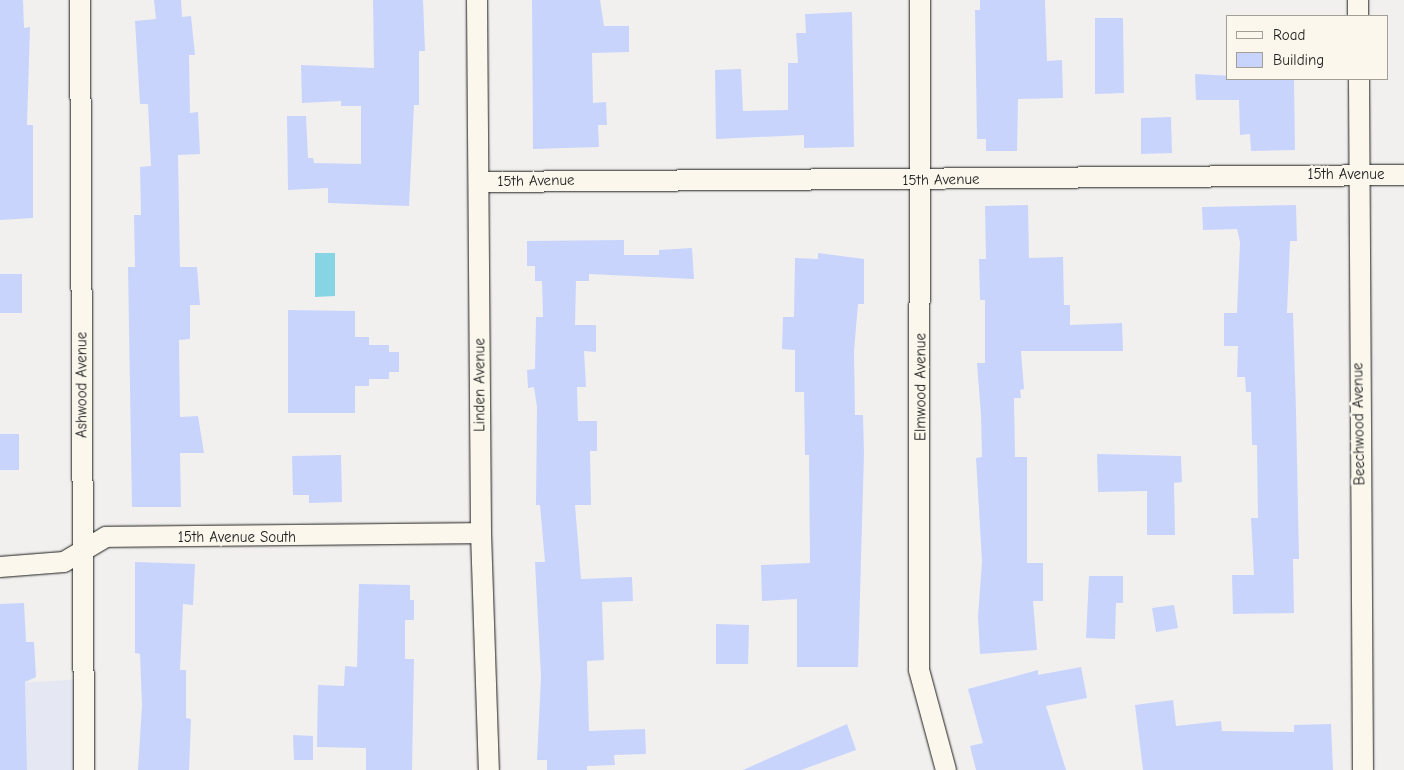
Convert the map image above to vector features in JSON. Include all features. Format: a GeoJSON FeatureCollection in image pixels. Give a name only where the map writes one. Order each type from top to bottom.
{"type":"FeatureCollection","features":[{"type":"Feature","properties":{"kind":"street","name":"Ashwood Avenue"},"geometry":{"type":"LineString","coordinates":[[80,0],[84,770]]}},
{"type":"Feature","properties":{"kind":"street","name":"Linden Avenue"},"geometry":{"type":"LineString","coordinates":[[477,0],[481,533],[489,770]]}},
{"type":"Feature","properties":{"kind":"street","name":"Elmwood Avenue"},"geometry":{"type":"LineString","coordinates":[[920,0],[922,180],[919,670],[946,770]]}},
{"type":"Feature","properties":{"kind":"street"},"geometry":{"type":"LineString","coordinates":[[1358,0],[1358,15]]}},
{"type":"Feature","properties":{"kind":"street","name":"Beechwood Avenue"},"geometry":{"type":"LineString","coordinates":[[1359,80],[1363,770]]}},
{"type":"Feature","properties":{"kind":"street","name":"15th Avenue"},"geometry":{"type":"LineString","coordinates":[[479,182],[1404,175]]}},
{"type":"Feature","properties":{"kind":"street","name":"15th Avenue South"},"geometry":{"type":"LineString","coordinates":[[0,567],[64,562],[106,538],[481,533]]}},
{"type":"Feature","properties":{"kind":"shaded area"},"geometry":{"type":"Polygon","coordinates":[[[83,679],[85,770],[0,770],[0,684],[83,679]]]}},
{"type":"Feature","properties":{"kind":"water"},"geometry":{"type":"Polygon","coordinates":[[[315,253],[335,253],[335,296],[315,297],[315,253]]]}},
{"type":"Feature","properties":{"kind":"building"},"geometry":{"type":"Polygon","coordinates":[[[0,0],[23,0],[24,28],[30,27],[27,125],[33,125],[33,218],[0,220],[0,0]]]}},
{"type":"Feature","properties":{"kind":"building"},"geometry":{"type":"Polygon","coordinates":[[[154,0],[181,0],[182,17],[191,16],[195,55],[189,55],[190,113],[198,112],[200,154],[178,155],[180,267],[197,267],[200,305],[190,305],[190,339],[179,340],[180,417],[198,416],[204,453],[180,453],[181,507],[132,507],[128,267],[135,267],[134,215],[141,215],[140,167],[151,166],[148,104],[140,104],[135,21],[156,19],[154,0]]]}},
{"type":"Feature","properties":{"kind":"building"},"geometry":{"type":"Polygon","coordinates":[[[373,0],[423,0],[425,51],[419,51],[419,105],[414,105],[409,206],[328,203],[328,188],[288,190],[287,116],[306,116],[308,158],[313,158],[314,163],[361,164],[361,106],[341,106],[341,101],[302,103],[301,65],[374,68],[373,0]]]}},
{"type":"Feature","properties":{"kind":"building"},"geometry":{"type":"Polygon","coordinates":[[[532,0],[600,0],[604,26],[629,26],[629,52],[592,53],[593,103],[606,102],[607,125],[598,125],[599,147],[533,149],[532,0]]]}},
{"type":"Feature","properties":{"kind":"building"},"geometry":{"type":"Polygon","coordinates":[[[980,0],[1045,0],[1047,61],[1062,60],[1063,98],[1018,99],[1017,151],[986,151],[986,139],[977,139],[975,10],[980,10],[980,0]]]}},
{"type":"Feature","properties":{"kind":"building"},"geometry":{"type":"Polygon","coordinates":[[[852,12],[854,147],[804,148],[804,135],[716,139],[715,70],[741,69],[743,111],[788,110],[788,63],[798,63],[796,33],[806,33],[805,14],[852,12]]]}},
{"type":"Feature","properties":{"kind":"building"},"geometry":{"type":"Polygon","coordinates":[[[1095,18],[1123,18],[1124,93],[1095,94],[1095,18]]]}},
{"type":"Feature","properties":{"kind":"building"},"geometry":{"type":"Polygon","coordinates":[[[1195,74],[1226,76],[1226,80],[1294,80],[1295,150],[1251,151],[1250,134],[1240,135],[1239,100],[1196,100],[1195,74]]]}},
{"type":"Feature","properties":{"kind":"building"},"geometry":{"type":"Polygon","coordinates":[[[1171,117],[1172,153],[1141,154],[1141,118],[1171,117]]]}},
{"type":"Feature","properties":{"kind":"building"},"geometry":{"type":"Polygon","coordinates":[[[1028,205],[1029,258],[1063,257],[1064,305],[1070,305],[1070,325],[1122,323],[1123,351],[1021,351],[1024,389],[1020,390],[1021,398],[1014,398],[1015,457],[1027,457],[1027,563],[1043,563],[1043,601],[1033,601],[1037,650],[980,654],[978,617],[982,562],[976,458],[982,457],[977,363],[985,363],[985,300],[980,300],[979,259],[986,259],[985,206],[1028,205]]]}},
{"type":"Feature","properties":{"kind":"building"},"geometry":{"type":"Polygon","coordinates":[[[1296,205],[1297,241],[1290,241],[1287,313],[1293,313],[1296,411],[1299,559],[1293,559],[1294,613],[1233,614],[1232,575],[1254,575],[1251,518],[1258,518],[1257,445],[1252,445],[1251,392],[1246,392],[1245,377],[1237,377],[1238,346],[1224,346],[1224,313],[1237,313],[1240,242],[1237,229],[1203,230],[1202,207],[1296,205]]]}},
{"type":"Feature","properties":{"kind":"building"},"geometry":{"type":"Polygon","coordinates":[[[624,240],[624,255],[659,255],[659,250],[692,248],[694,279],[589,274],[589,281],[576,281],[575,325],[596,325],[596,352],[584,351],[586,387],[577,387],[578,421],[597,421],[597,451],[590,451],[591,505],[575,505],[581,579],[632,577],[633,601],[602,602],[604,660],[587,661],[589,731],[645,729],[646,754],[614,755],[615,765],[587,766],[587,770],[547,770],[547,760],[537,760],[541,677],[535,562],[545,562],[540,505],[536,505],[537,407],[534,387],[528,388],[527,370],[535,369],[536,317],[543,317],[542,281],[535,281],[535,266],[527,266],[527,241],[624,240]]]}},
{"type":"Feature","properties":{"kind":"building"},"geometry":{"type":"Polygon","coordinates":[[[818,253],[864,259],[864,304],[858,304],[854,351],[855,415],[863,415],[864,453],[858,667],[797,667],[797,599],[762,601],[761,565],[810,563],[809,455],[805,455],[804,392],[795,392],[795,350],[782,349],[783,317],[794,317],[795,258],[818,259],[818,253]]]}},
{"type":"Feature","properties":{"kind":"building"},"geometry":{"type":"Polygon","coordinates":[[[0,274],[22,274],[22,313],[0,313],[0,274]]]}},
{"type":"Feature","properties":{"kind":"building"},"geometry":{"type":"Polygon","coordinates":[[[288,310],[355,311],[355,337],[369,337],[369,345],[389,345],[389,352],[399,352],[399,372],[389,372],[389,379],[369,379],[369,386],[355,386],[355,413],[288,413],[288,310]]]}},
{"type":"Feature","properties":{"kind":"building"},"geometry":{"type":"Polygon","coordinates":[[[0,434],[19,434],[19,470],[0,470],[0,434]]]}},
{"type":"Feature","properties":{"kind":"building"},"geometry":{"type":"Polygon","coordinates":[[[1097,454],[1181,456],[1182,482],[1174,483],[1175,535],[1147,535],[1147,491],[1098,492],[1097,454]]]}},
{"type":"Feature","properties":{"kind":"building"},"geometry":{"type":"Polygon","coordinates":[[[341,455],[342,502],[309,503],[309,495],[293,495],[292,456],[341,455]]]}},
{"type":"Feature","properties":{"kind":"building"},"geometry":{"type":"Polygon","coordinates":[[[135,562],[195,564],[193,605],[183,604],[180,670],[186,670],[186,718],[191,719],[189,770],[138,770],[142,705],[140,654],[135,653],[135,562]]]}},
{"type":"Feature","properties":{"kind":"building"},"geometry":{"type":"Polygon","coordinates":[[[1089,576],[1123,576],[1123,603],[1116,603],[1115,639],[1086,638],[1089,576]]]}},
{"type":"Feature","properties":{"kind":"building"},"geometry":{"type":"Polygon","coordinates":[[[359,584],[410,585],[410,600],[414,600],[414,620],[405,620],[405,659],[414,659],[412,770],[366,770],[366,748],[317,747],[318,685],[344,686],[345,666],[357,667],[359,584]]]}},
{"type":"Feature","properties":{"kind":"building"},"geometry":{"type":"Polygon","coordinates":[[[24,603],[26,642],[34,642],[36,677],[25,682],[27,770],[0,770],[0,604],[24,603]]]}},
{"type":"Feature","properties":{"kind":"building"},"geometry":{"type":"Polygon","coordinates":[[[1174,605],[1178,628],[1156,632],[1152,608],[1174,605]]]}},
{"type":"Feature","properties":{"kind":"building"},"geometry":{"type":"Polygon","coordinates":[[[716,624],[749,625],[748,664],[716,664],[716,624]]]}},
{"type":"Feature","properties":{"kind":"building"},"geometry":{"type":"Polygon","coordinates":[[[1081,667],[1087,698],[1046,706],[1066,770],[976,770],[970,746],[983,743],[968,689],[1038,670],[1038,675],[1081,667]]]}},
{"type":"Feature","properties":{"kind":"building"},"geometry":{"type":"Polygon","coordinates":[[[1173,700],[1176,726],[1221,721],[1222,731],[1294,732],[1294,725],[1331,724],[1333,770],[1143,770],[1135,705],[1173,700]]]}},
{"type":"Feature","properties":{"kind":"building"},"geometry":{"type":"Polygon","coordinates":[[[847,724],[856,750],[801,770],[743,770],[847,724]]]}},
{"type":"Feature","properties":{"kind":"building"},"geometry":{"type":"Polygon","coordinates":[[[293,735],[313,736],[313,760],[294,760],[293,735]]]}}]}
